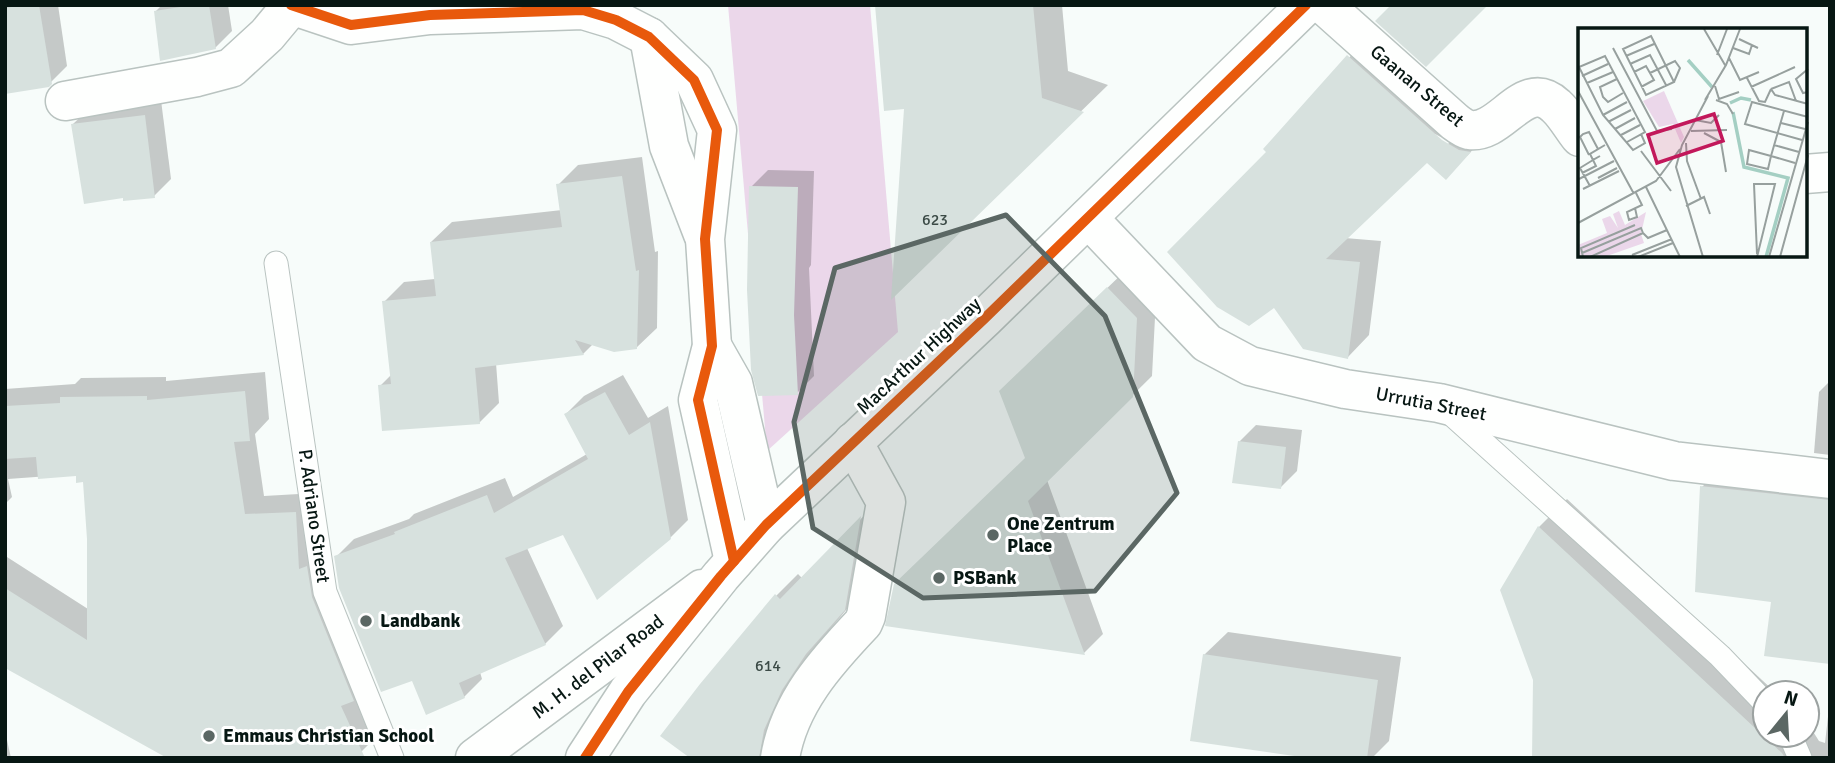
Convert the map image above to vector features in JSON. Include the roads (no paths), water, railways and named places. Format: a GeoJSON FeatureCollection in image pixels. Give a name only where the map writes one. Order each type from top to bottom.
{"type":"FeatureCollection","features":[{"type":"Feature","properties":{"kind":"main road"},"geometry":{"type":"LineString","coordinates":[[65,101],[197,77],[231,68],[267,36],[292,5],[351,24],[430,15],[583,10],[616,20],[649,37],[694,80],[717,130],[705,239],[712,346],[698,400],[728,568]]}},
{"type":"Feature","properties":{"kind":"main road","name":"MacArthur Highway"},"geometry":{"type":"LineString","coordinates":[[585,758],[628,692],[766,525],[1088,218],[1306,5]]}},
{"type":"Feature","properties":{"kind":"main road","name":"Gaanan Street"},"geometry":{"type":"LineString","coordinates":[[1324,5],[1455,122],[1469,130],[1487,128],[1527,98],[1543,98],[1556,106],[1578,134]]}},
{"type":"Feature","properties":{"kind":"main road"},"geometry":{"type":"LineString","coordinates":[[649,37],[669,146],[705,239]]}},
{"type":"Feature","properties":{"kind":"main road"},"geometry":{"type":"LineString","coordinates":[[1807,174],[1830,172]]}},
{"type":"Feature","properties":{"kind":"main road","name":"Urrutia Street"},"geometry":{"type":"LineString","coordinates":[[1088,218],[1208,343],[1250,366],[1345,389],[1439,403],[1674,461],[1830,479]]}},
{"type":"Feature","properties":{"kind":"main road"},"geometry":{"type":"LineString","coordinates":[[712,346],[733,383],[766,525]]}},
{"type":"Feature","properties":{"kind":"main road"},"geometry":{"type":"LineString","coordinates":[[780,758],[798,702],[829,659],[863,623],[866,616],[886,502],[853,442]]}},
{"type":"Feature","properties":{"kind":"main road","name":"M. H. del Pilar Road"},"geometry":{"type":"LineString","coordinates":[[475,758],[728,568]]}},
{"type":"Feature","properties":{"kind":"lane","name":"P. Adriano Street"},"geometry":{"type":"LineString","coordinates":[[276,263],[325,592],[392,758]]}},
{"type":"Feature","properties":{"kind":"lane"},"geometry":{"type":"LineString","coordinates":[[1439,403],[1720,656],[1751,688]]}},
{"type":"Feature","properties":{"kind":"place","name":"One Zentrum Place"},"geometry":{"type":"Point","coordinates":[993,535]}},
{"type":"Feature","properties":{"kind":"place","name":"PSBank"},"geometry":{"type":"Point","coordinates":[939,578]}},
{"type":"Feature","properties":{"kind":"place","name":"Landbank"},"geometry":{"type":"Point","coordinates":[366,621]}},
{"type":"Feature","properties":{"kind":"place","name":"Emmaus Christian School"},"geometry":{"type":"Point","coordinates":[209,736]}}]}
